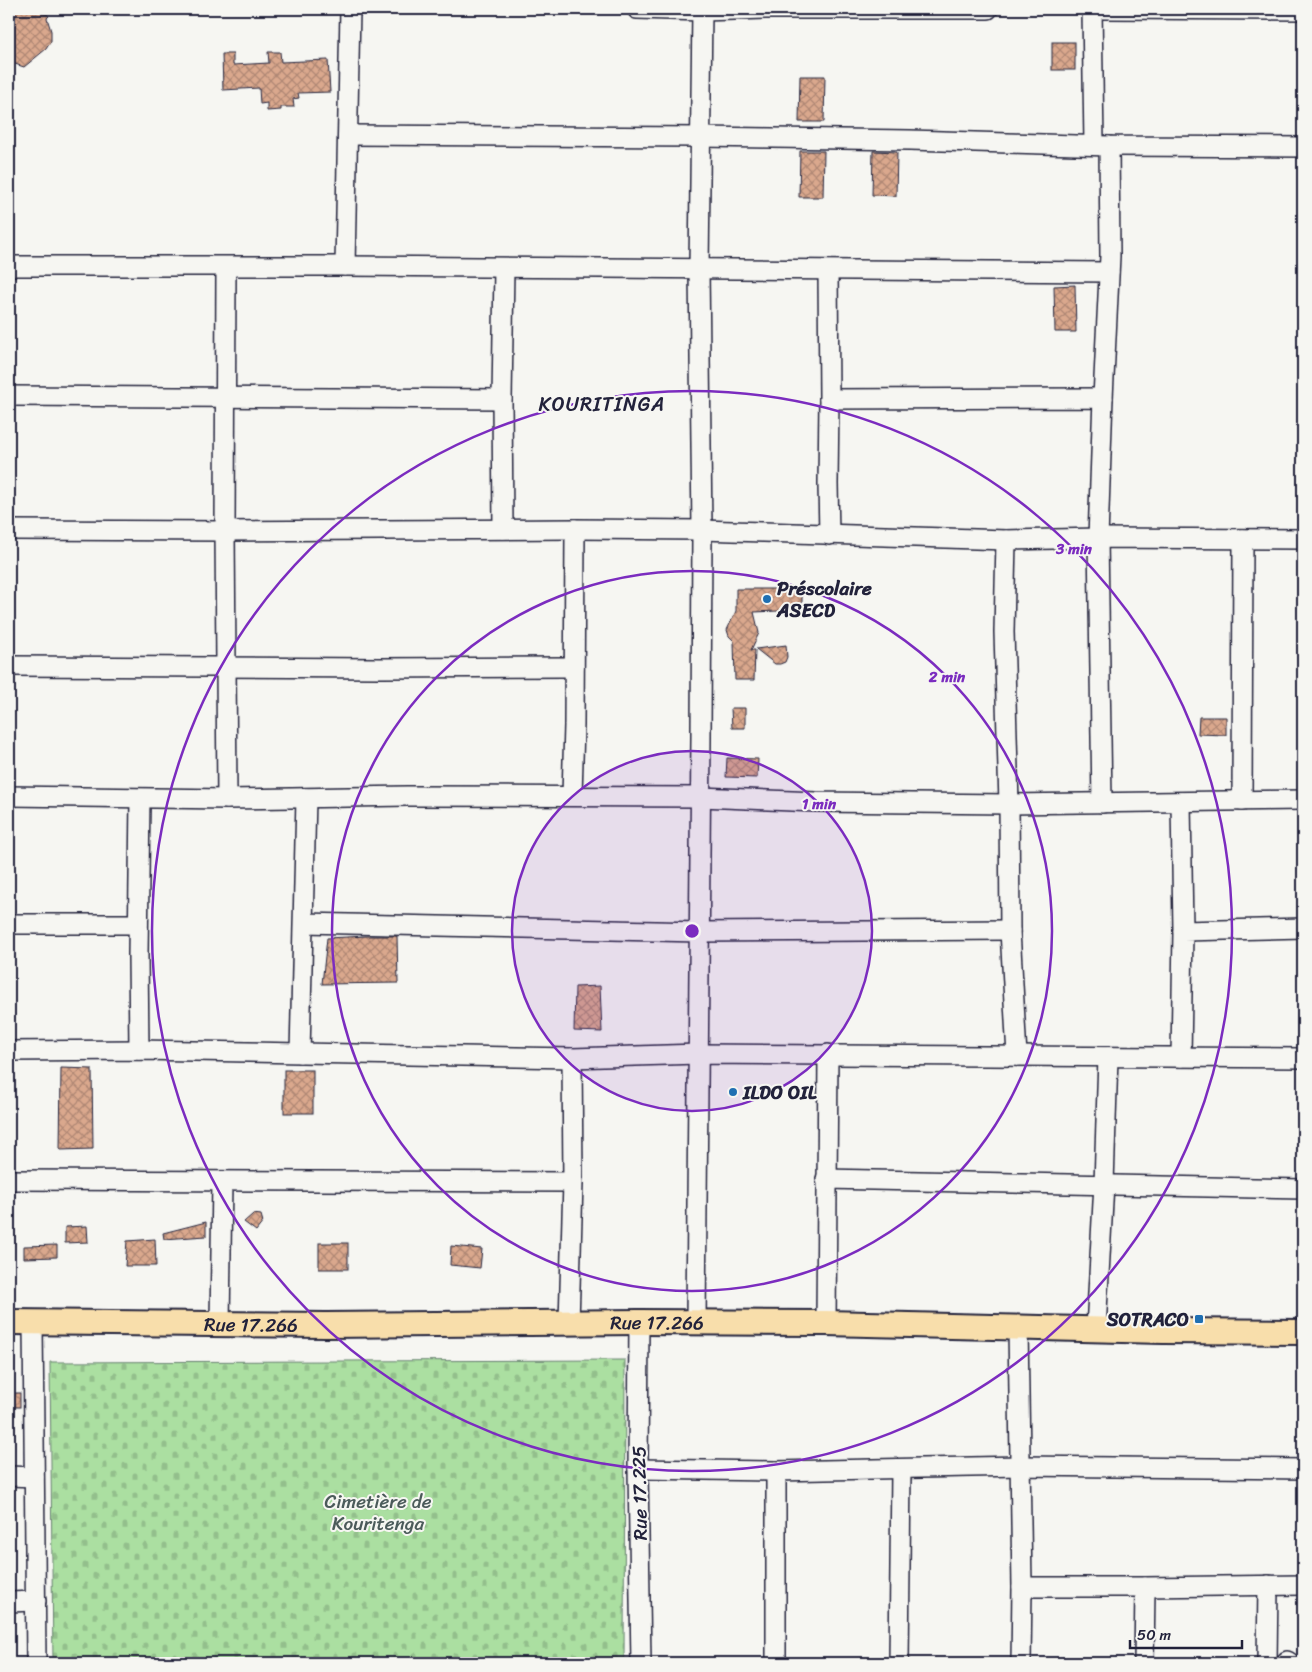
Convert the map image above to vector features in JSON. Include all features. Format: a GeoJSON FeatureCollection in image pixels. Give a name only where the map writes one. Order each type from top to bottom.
{"type":"FeatureCollection","features":[{"type":"Feature","properties":{"kind":"main road","name":"Rue 17.266"},"geometry":{"type":"LineString","coordinates":[[9,1322],[326,1325],[639,1322],[826,1323],[1185,1332],[1303,1332]]}},
{"type":"Feature","properties":{"kind":"street"},"geometry":{"type":"LineString","coordinates":[[345,266],[350,9]]}},
{"type":"Feature","properties":{"kind":"street"},"geometry":{"type":"LineString","coordinates":[[637,9],[988,9]]}},
{"type":"Feature","properties":{"kind":"street"},"geometry":{"type":"LineString","coordinates":[[1092,9],[1109,272],[1098,538],[1102,803]]}},
{"type":"Feature","properties":{"kind":"street"},"geometry":{"type":"LineString","coordinates":[[1103,9],[1303,10]]}},
{"type":"Feature","properties":{"kind":"street"},"geometry":{"type":"LineString","coordinates":[[696,1322],[701,796],[702,530],[699,269],[702,10]]}},
{"type":"Feature","properties":{"kind":"street"},"geometry":{"type":"LineString","coordinates":[[348,135],[700,137],[1303,147]]}},
{"type":"Feature","properties":{"kind":"street"},"geometry":{"type":"LineString","coordinates":[[9,266],[345,266],[1109,272]]}},
{"type":"Feature","properties":{"kind":"street"},"geometry":{"type":"LineString","coordinates":[[226,267],[226,799]]}},
{"type":"Feature","properties":{"kind":"street"},"geometry":{"type":"LineString","coordinates":[[504,268],[502,399],[504,529]]}},
{"type":"Feature","properties":{"kind":"street"},"geometry":{"type":"LineString","coordinates":[[828,271],[829,535]]}},
{"type":"Feature","properties":{"kind":"street"},"geometry":{"type":"LineString","coordinates":[[9,396],[502,399]]}},
{"type":"Feature","properties":{"kind":"street"},"geometry":{"type":"LineString","coordinates":[[829,399],[1103,398]]}},
{"type":"Feature","properties":{"kind":"street"},"geometry":{"type":"LineString","coordinates":[[572,796],[575,529]]}},
{"type":"Feature","properties":{"kind":"street"},"geometry":{"type":"LineString","coordinates":[[9,530],[575,529],[702,530],[1006,540],[1098,538],[1303,540]]}},
{"type":"Feature","properties":{"kind":"street"},"geometry":{"type":"LineString","coordinates":[[1242,801],[1243,538]]}},
{"type":"Feature","properties":{"kind":"street"},"geometry":{"type":"LineString","coordinates":[[1006,540],[1004,632],[1009,804],[1010,930],[1017,1056]]}},
{"type":"Feature","properties":{"kind":"street"},"geometry":{"type":"LineString","coordinates":[[9,666],[574,667]]}},
{"type":"Feature","properties":{"kind":"street"},"geometry":{"type":"LineString","coordinates":[[9,796],[226,799],[701,796],[816,802],[1009,804],[1303,800]]}},
{"type":"Feature","properties":{"kind":"street"},"geometry":{"type":"LineString","coordinates":[[300,1053],[306,798]]}},
{"type":"Feature","properties":{"kind":"street"},"geometry":{"type":"LineString","coordinates":[[139,1050],[138,924],[140,799]]}},
{"type":"Feature","properties":{"kind":"street"},"geometry":{"type":"LineString","coordinates":[[1181,802],[1183,931],[1181,1057]]}},
{"type":"Feature","properties":{"kind":"street"},"geometry":{"type":"LineString","coordinates":[[304,923],[699,932],[1010,930]]}},
{"type":"Feature","properties":{"kind":"street"},"geometry":{"type":"LineString","coordinates":[[9,924],[138,924]]}},
{"type":"Feature","properties":{"kind":"street"},"geometry":{"type":"LineString","coordinates":[[1183,931],[1303,928]]}},
{"type":"Feature","properties":{"kind":"street"},"geometry":{"type":"LineString","coordinates":[[9,1051],[139,1050],[572,1058],[698,1054],[1303,1058]]}},
{"type":"Feature","properties":{"kind":"street"},"geometry":{"type":"LineString","coordinates":[[826,1323],[828,1054]]}},
{"type":"Feature","properties":{"kind":"street"},"geometry":{"type":"LineString","coordinates":[[1096,1329],[1104,1184],[1108,1057]]}},
{"type":"Feature","properties":{"kind":"street"},"geometry":{"type":"LineString","coordinates":[[569,1323],[573,1182],[572,1058]]}},
{"type":"Feature","properties":{"kind":"street"},"geometry":{"type":"LineString","coordinates":[[826,1179],[1303,1189]]}},
{"type":"Feature","properties":{"kind":"street"},"geometry":{"type":"LineString","coordinates":[[9,1180],[573,1182]]}},
{"type":"Feature","properties":{"kind":"street"},"geometry":{"type":"LineString","coordinates":[[220,1324],[222,1181]]}},
{"type":"Feature","properties":{"kind":"street"},"geometry":{"type":"LineString","coordinates":[[33,1322],[36,1663]]}},
{"type":"Feature","properties":{"kind":"street","name":"Rue 17.225"},"geometry":{"type":"LineString","coordinates":[[639,1322],[638,1469],[641,1663]]}},
{"type":"Feature","properties":{"kind":"street"},"geometry":{"type":"LineString","coordinates":[[1018,1328],[1022,1587],[1021,1663]]}},
{"type":"Feature","properties":{"kind":"street"},"geometry":{"type":"LineString","coordinates":[[638,1469],[776,1471],[1020,1466],[1303,1468]]}},
{"type":"Feature","properties":{"kind":"street"},"geometry":{"type":"LineString","coordinates":[[899,1663],[902,1469]]}},
{"type":"Feature","properties":{"kind":"street"},"geometry":{"type":"LineString","coordinates":[[776,1471],[776,1663]]}},
{"type":"Feature","properties":{"kind":"street"},"geometry":{"type":"LineString","coordinates":[[9,1476],[34,1477]]}},
{"type":"Feature","properties":{"kind":"street"},"geometry":{"type":"LineString","coordinates":[[1267,1663],[1268,1585]]}},
{"type":"Feature","properties":{"kind":"street"},"geometry":{"type":"LineString","coordinates":[[1022,1587],[1303,1585]]}},
{"type":"Feature","properties":{"kind":"street"},"geometry":{"type":"LineString","coordinates":[[1144,1587],[1144,1663]]}},
{"type":"Feature","properties":{"kind":"street"},"geometry":{"type":"LineString","coordinates":[[9,1602],[36,1601]]}},
{"type":"Feature","properties":{"kind":"green space","name":"Cimetière de Kouritenga"},"geometry":{"type":"Polygon","coordinates":[[[625,1360],[624,1663],[53,1663],[50,1362],[625,1360]]]}},
{"type":"Feature","properties":{"kind":"building"},"geometry":{"type":"Polygon","coordinates":[[[9,9],[40,9],[49,16],[47,18],[51,31],[51,41],[46,49],[24,67],[9,62],[9,9]]]}},
{"type":"Feature","properties":{"kind":"building"},"geometry":{"type":"Polygon","coordinates":[[[1052,42],[1075,42],[1075,70],[1052,70],[1052,42]]]}},
{"type":"Feature","properties":{"kind":"building"},"geometry":{"type":"Polygon","coordinates":[[[268,52],[280,52],[281,62],[328,60],[330,92],[298,93],[299,98],[293,99],[294,107],[281,107],[281,110],[267,111],[267,103],[260,104],[259,88],[223,90],[222,54],[233,54],[233,65],[269,63],[268,52]]]}},
{"type":"Feature","properties":{"kind":"building"},"geometry":{"type":"Polygon","coordinates":[[[800,76],[825,76],[824,122],[799,122],[800,76]]]}},
{"type":"Feature","properties":{"kind":"building"},"geometry":{"type":"Polygon","coordinates":[[[800,151],[824,151],[823,197],[799,197],[800,151]]]}},
{"type":"Feature","properties":{"kind":"building"},"geometry":{"type":"Polygon","coordinates":[[[873,151],[897,152],[896,196],[872,195],[873,151]]]}},
{"type":"Feature","properties":{"kind":"building"},"geometry":{"type":"Polygon","coordinates":[[[1075,285],[1076,332],[1055,332],[1054,286],[1075,285]]]}},
{"type":"Feature","properties":{"kind":"building"},"geometry":{"type":"Polygon","coordinates":[[[736,589],[802,589],[802,610],[754,612],[759,633],[751,650],[755,650],[754,680],[735,680],[734,641],[729,636],[727,630],[736,611],[736,589]]]}},
{"type":"Feature","properties":{"kind":"building"},"geometry":{"type":"Polygon","coordinates":[[[786,645],[787,657],[785,662],[780,664],[775,664],[756,649],[786,645]]]}},
{"type":"Feature","properties":{"kind":"building"},"geometry":{"type":"Polygon","coordinates":[[[731,708],[745,708],[745,728],[732,728],[731,708]]]}},
{"type":"Feature","properties":{"kind":"building"},"geometry":{"type":"Polygon","coordinates":[[[1199,717],[1226,717],[1226,735],[1198,734],[1199,717]]]}},
{"type":"Feature","properties":{"kind":"building"},"geometry":{"type":"Polygon","coordinates":[[[727,758],[758,759],[757,778],[726,777],[727,758]]]}},
{"type":"Feature","properties":{"kind":"building"},"geometry":{"type":"Polygon","coordinates":[[[397,936],[398,983],[322,984],[327,938],[397,936]]]}},
{"type":"Feature","properties":{"kind":"building"},"geometry":{"type":"Polygon","coordinates":[[[600,986],[602,1032],[574,1031],[575,987],[600,986]]]}},
{"type":"Feature","properties":{"kind":"building"},"geometry":{"type":"Polygon","coordinates":[[[61,1068],[92,1069],[93,1149],[60,1150],[61,1068]]]}},
{"type":"Feature","properties":{"kind":"building"},"geometry":{"type":"Polygon","coordinates":[[[284,1070],[313,1070],[313,1113],[284,1113],[284,1070]]]}},
{"type":"Feature","properties":{"kind":"building"},"geometry":{"type":"Polygon","coordinates":[[[253,1214],[261,1215],[263,1222],[256,1231],[244,1222],[253,1214]]]}},
{"type":"Feature","properties":{"kind":"building"},"geometry":{"type":"Polygon","coordinates":[[[206,1222],[206,1236],[164,1239],[163,1233],[206,1222]]]}},
{"type":"Feature","properties":{"kind":"building"},"geometry":{"type":"Polygon","coordinates":[[[87,1226],[88,1242],[65,1243],[65,1227],[87,1226]]]}},
{"type":"Feature","properties":{"kind":"building"},"geometry":{"type":"Polygon","coordinates":[[[155,1239],[156,1266],[125,1266],[127,1241],[155,1239]]]}},
{"type":"Feature","properties":{"kind":"building"},"geometry":{"type":"Polygon","coordinates":[[[319,1243],[348,1243],[348,1269],[319,1269],[319,1243]]]}},
{"type":"Feature","properties":{"kind":"building"},"geometry":{"type":"Polygon","coordinates":[[[57,1245],[57,1257],[24,1258],[24,1246],[57,1245]]]}},
{"type":"Feature","properties":{"kind":"building"},"geometry":{"type":"Polygon","coordinates":[[[451,1246],[482,1249],[480,1268],[450,1265],[451,1246]]]}},
{"type":"Feature","properties":{"kind":"building"},"geometry":{"type":"Polygon","coordinates":[[[9,1393],[20,1393],[20,1407],[9,1407],[9,1393]]]}},
{"type":"Feature","properties":{"kind":"place","name":"Préscolaire ASECD"},"geometry":{"type":"Point","coordinates":[767,599]}},
{"type":"Feature","properties":{"kind":"place","name":"ILDO OIL"},"geometry":{"type":"Point","coordinates":[733,1092]}},
{"type":"Feature","properties":{"kind":"place","name":"SOTRACO"},"geometry":{"type":"Point","coordinates":[1199,1319]}},
{"type":"Feature","properties":{"kind":"district","name":"KOURITINGA"},"geometry":{"type":"Point","coordinates":[602,404]}}]}
